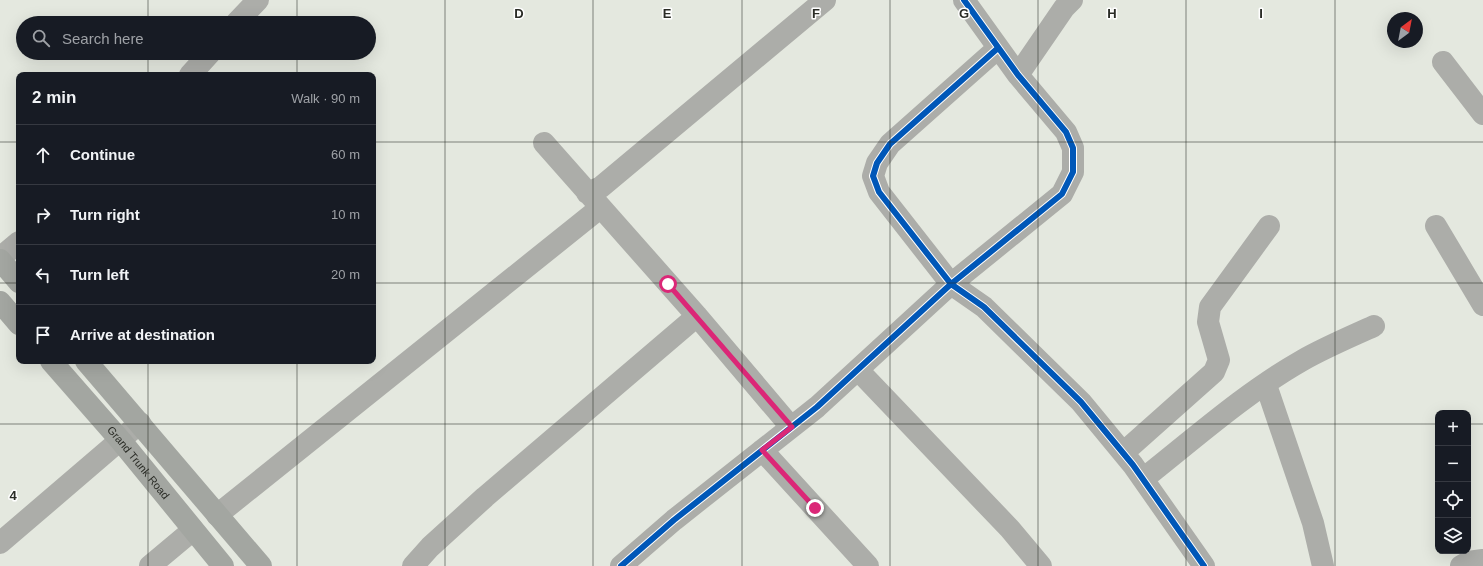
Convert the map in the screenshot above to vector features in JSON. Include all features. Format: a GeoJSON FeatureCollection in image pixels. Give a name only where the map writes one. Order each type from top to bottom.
{"type":"FeatureCollection","features":[{"type":"Feature","properties":{"kind":"main road"},"geometry":{"type":"LineString","coordinates":[[0,259],[16,278]]}},
{"type":"Feature","properties":{"kind":"main road"},"geometry":{"type":"LineString","coordinates":[[0,302],[16,321]]}},
{"type":"Feature","properties":{"kind":"main road","name":"Grand Trunk Road"},"geometry":{"type":"LineString","coordinates":[[54,364],[121,441],[223,566]]}},
{"type":"Feature","properties":{"kind":"main road"},"geometry":{"type":"LineString","coordinates":[[89,364],[261,566]]}},
{"type":"Feature","properties":{"kind":"street"},"geometry":{"type":"LineString","coordinates":[[243,16],[258,0]]}},
{"type":"Feature","properties":{"kind":"street"},"geometry":{"type":"LineString","coordinates":[[217,515],[594,200],[601,187],[825,0]]}},
{"type":"Feature","properties":{"kind":"street"},"geometry":{"type":"LineString","coordinates":[[621,566],[674,520],[818,407],[951,284],[1062,194],[1073,172],[1073,148],[1066,132],[1018,74],[964,0]]}},
{"type":"Feature","properties":{"kind":"street"},"geometry":{"type":"LineString","coordinates":[[1018,74],[1064,8],[1072,0]]}},
{"type":"Feature","properties":{"kind":"street"},"geometry":{"type":"LineString","coordinates":[[998,48],[890,144],[877,163],[873,176],[880,192],[951,284],[984,307],[1081,402],[1143,479],[1204,566]]}},
{"type":"Feature","properties":{"kind":"street"},"geometry":{"type":"LineString","coordinates":[[193,72],[204,60]]}},
{"type":"Feature","properties":{"kind":"street"},"geometry":{"type":"LineString","coordinates":[[1443,62],[1483,114]]}},
{"type":"Feature","properties":{"kind":"street"},"geometry":{"type":"LineString","coordinates":[[544,143],[697,316],[792,427]]}},
{"type":"Feature","properties":{"kind":"street"},"geometry":{"type":"LineString","coordinates":[[1123,453],[1214,372],[1219,360],[1208,322],[1210,307],[1269,226]]}},
{"type":"Feature","properties":{"kind":"street"},"geometry":{"type":"LineString","coordinates":[[1436,226],[1483,305]]}},
{"type":"Feature","properties":{"kind":"street"},"geometry":{"type":"LineString","coordinates":[[0,259],[16,245]]}},
{"type":"Feature","properties":{"kind":"street"},"geometry":{"type":"LineString","coordinates":[[413,566],[430,547],[485,497],[697,316]]}},
{"type":"Feature","properties":{"kind":"street"},"geometry":{"type":"LineString","coordinates":[[1143,479],[1266,384],[1302,361],[1330,346],[1374,326]]}},
{"type":"Feature","properties":{"kind":"street"},"geometry":{"type":"LineString","coordinates":[[858,370],[1010,529],[1041,566]]}},
{"type":"Feature","properties":{"kind":"street"},"geometry":{"type":"LineString","coordinates":[[1266,384],[1313,523],[1323,566]]}},
{"type":"Feature","properties":{"kind":"street"},"geometry":{"type":"LineString","coordinates":[[0,543],[140,424]]}},
{"type":"Feature","properties":{"kind":"street"},"geometry":{"type":"LineString","coordinates":[[762,450],[868,566]]}},
{"type":"Feature","properties":{"kind":"street"},"geometry":{"type":"LineString","coordinates":[[150,566],[193,530]]}},
{"type":"Feature","properties":{"kind":"street"},"geometry":{"type":"LineString","coordinates":[[1461,566],[1468,562],[1483,560]]}},
{"type":"Feature","properties":{"kind":"cycle path"},"geometry":{"type":"LineString","coordinates":[[621,566],[674,520],[817,407],[951,284],[1062,194],[1073,172],[1073,148],[1066,132],[1018,75],[964,0]]}},
{"type":"Feature","properties":{"kind":"cycle path"},"geometry":{"type":"LineString","coordinates":[[998,48],[890,144],[877,163],[873,176],[879,192],[951,284],[984,307],[1081,402],[1133,465],[1204,566]]}},
{"type":"Feature","properties":{"kind":"route"},"geometry":{"type":"LineString","coordinates":[[668,284],[792,427],[762,450],[815,508]]}}]}
